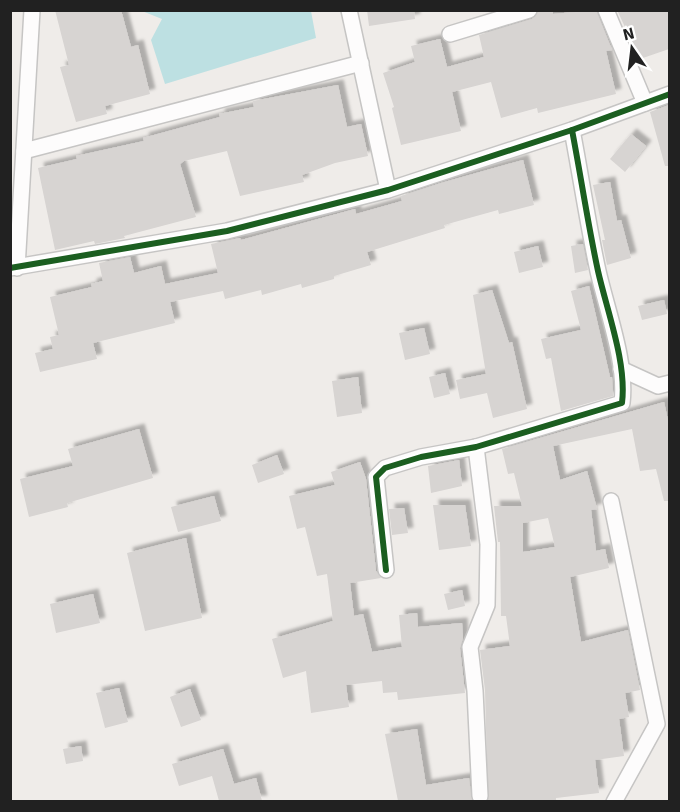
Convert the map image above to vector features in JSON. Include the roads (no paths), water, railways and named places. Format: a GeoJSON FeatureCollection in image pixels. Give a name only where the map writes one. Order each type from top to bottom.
{"type":"FeatureCollection","features":[{"type":"Feature","properties":{"kind":"street"},"geometry":{"type":"LineString","coordinates":[[32,10],[24,151],[14,268],[227,231],[388,190],[572,130],[669,94]]}},
{"type":"Feature","properties":{"kind":"street"},"geometry":{"type":"LineString","coordinates":[[349,10],[388,190]]}},
{"type":"Feature","properties":{"kind":"street"},"geometry":{"type":"LineString","coordinates":[[450,34],[528,10]]}},
{"type":"Feature","properties":{"kind":"street"},"geometry":{"type":"LineString","coordinates":[[606,10],[645,103]]}},
{"type":"Feature","properties":{"kind":"street"},"geometry":{"type":"LineString","coordinates":[[24,151],[361,63]]}},
{"type":"Feature","properties":{"kind":"street"},"geometry":{"type":"LineString","coordinates":[[386,570],[376,477],[379,473],[421,457],[476,447],[622,403],[624,388],[621,369],[598,269],[572,130]]}},
{"type":"Feature","properties":{"kind":"street"},"geometry":{"type":"LineString","coordinates":[[621,369],[658,386],[669,383]]}},
{"type":"Feature","properties":{"kind":"street"},"geometry":{"type":"LineString","coordinates":[[476,447],[488,544],[487,604],[470,647],[475,691],[480,796]]}},
{"type":"Feature","properties":{"kind":"street"},"geometry":{"type":"LineString","coordinates":[[611,501],[657,724],[614,801]]}},
{"type":"Feature","properties":{"kind":"water"},"geometry":{"type":"Polygon","coordinates":[[[142,11],[311,11],[316,38],[165,84],[151,40],[162,19],[142,11]]]}}]}
